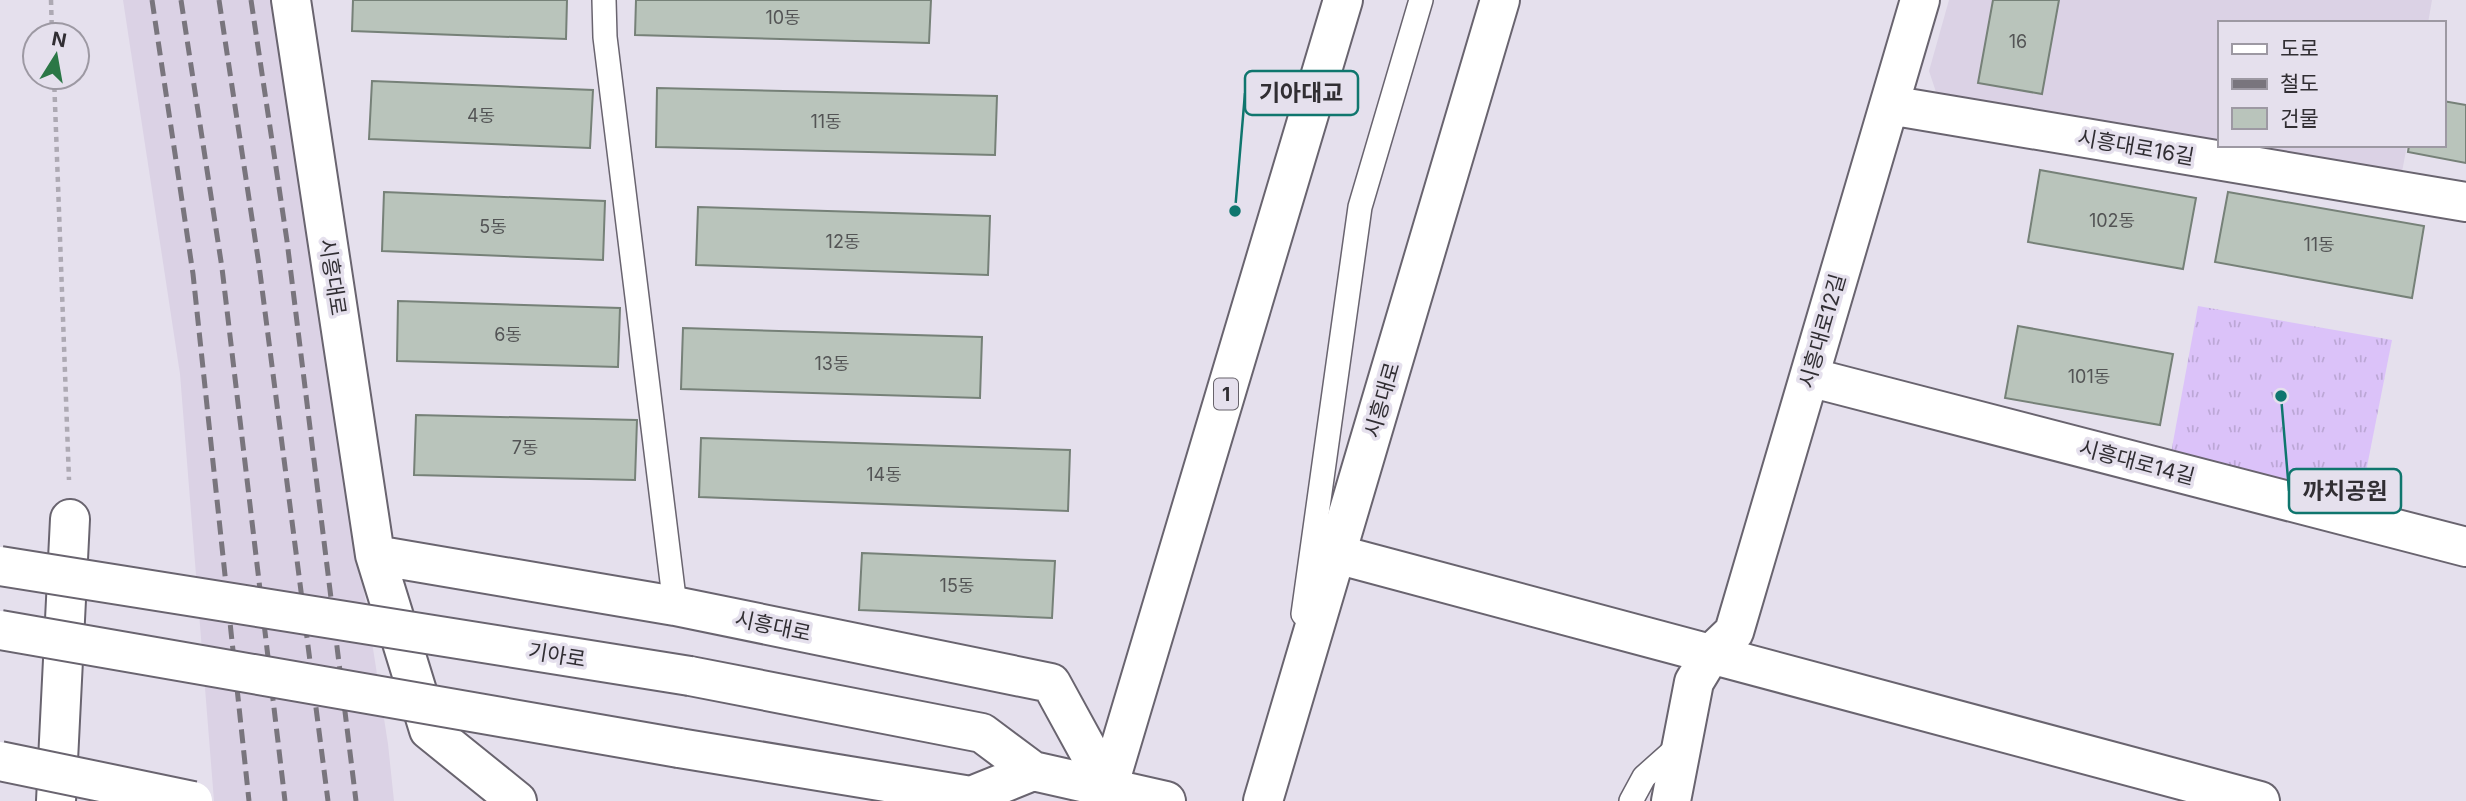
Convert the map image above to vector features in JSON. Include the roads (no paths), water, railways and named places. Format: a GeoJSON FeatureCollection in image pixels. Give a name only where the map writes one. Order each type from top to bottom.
{"type":"FeatureCollection","features":[{"type":"Feature","properties":{"kind":"main road","name":"시흥대로"},"geometry":{"type":"LineString","coordinates":[[291,0],[375,555],[429,730],[517,801]]}},
{"type":"Feature","properties":{"kind":"main road","name":"1"},"geometry":{"type":"LineString","coordinates":[[1106,794],[1343,0]]}},
{"type":"Feature","properties":{"kind":"main road","name":"시흥대로"},"geometry":{"type":"LineString","coordinates":[[1264,801],[1500,0]]}},
{"type":"Feature","properties":{"kind":"main road","name":"시흥대로12길"},"geometry":{"type":"LineString","coordinates":[[1671,801],[1694,682],[1711,654],[1734,632],[1920,0]]}},
{"type":"Feature","properties":{"kind":"main road","name":"시흥대로16길"},"geometry":{"type":"LineString","coordinates":[[1889,105],[2466,202]]}},
{"type":"Feature","properties":{"kind":"main road","name":"시흥대로14길"},"geometry":{"type":"LineString","coordinates":[[1809,377],[2466,547]]}},
{"type":"Feature","properties":{"kind":"main road"},"geometry":{"type":"LineString","coordinates":[[56,801],[70,519]]}},
{"type":"Feature","properties":{"kind":"main road"},"geometry":{"type":"LineString","coordinates":[[1336,554],[2260,801]]}},
{"type":"Feature","properties":{"kind":"main road","name":"시흥대로"},"geometry":{"type":"LineString","coordinates":[[375,555],[675,606],[1051,682],[1106,794]]}},
{"type":"Feature","properties":{"kind":"main road","name":"기아로"},"geometry":{"type":"LineString","coordinates":[[0,566],[690,676],[982,733],[1033,771],[1106,794],[1166,801]]}},
{"type":"Feature","properties":{"kind":"main road"},"geometry":{"type":"LineString","coordinates":[[0,629],[679,748],[971,796],[1033,771]]}},
{"type":"Feature","properties":{"kind":"main road"},"geometry":{"type":"LineString","coordinates":[[0,761],[193,801]]}},
{"type":"Feature","properties":{"kind":"lane"},"geometry":{"type":"LineString","coordinates":[[604,0],[606,37],[675,606]]}},
{"type":"Feature","properties":{"kind":"lane"},"geometry":{"type":"LineString","coordinates":[[1289,714],[1360,206],[1421,0]]}},
{"type":"Feature","properties":{"kind":"lane"},"geometry":{"type":"LineString","coordinates":[[1631,801],[1644,776],[1681,744]]}},
{"type":"Feature","properties":{"kind":"railway"},"geometry":{"type":"LineString","coordinates":[[152,0],[193,274],[249,801]]}},
{"type":"Feature","properties":{"kind":"railway"},"geometry":{"type":"LineString","coordinates":[[181,0],[222,268],[285,801]]}},
{"type":"Feature","properties":{"kind":"railway"},"geometry":{"type":"LineString","coordinates":[[219,0],[259,265],[328,801]]}},
{"type":"Feature","properties":{"kind":"railway"},"geometry":{"type":"LineString","coordinates":[[251,0],[287,241],[356,801]]}},
{"type":"Feature","properties":{"kind":"place","name":"기아대교"},"geometry":{"type":"Point","coordinates":[1235,211]}},
{"type":"Feature","properties":{"kind":"place","name":"까치공원"},"geometry":{"type":"Point","coordinates":[2281,396]}}]}
